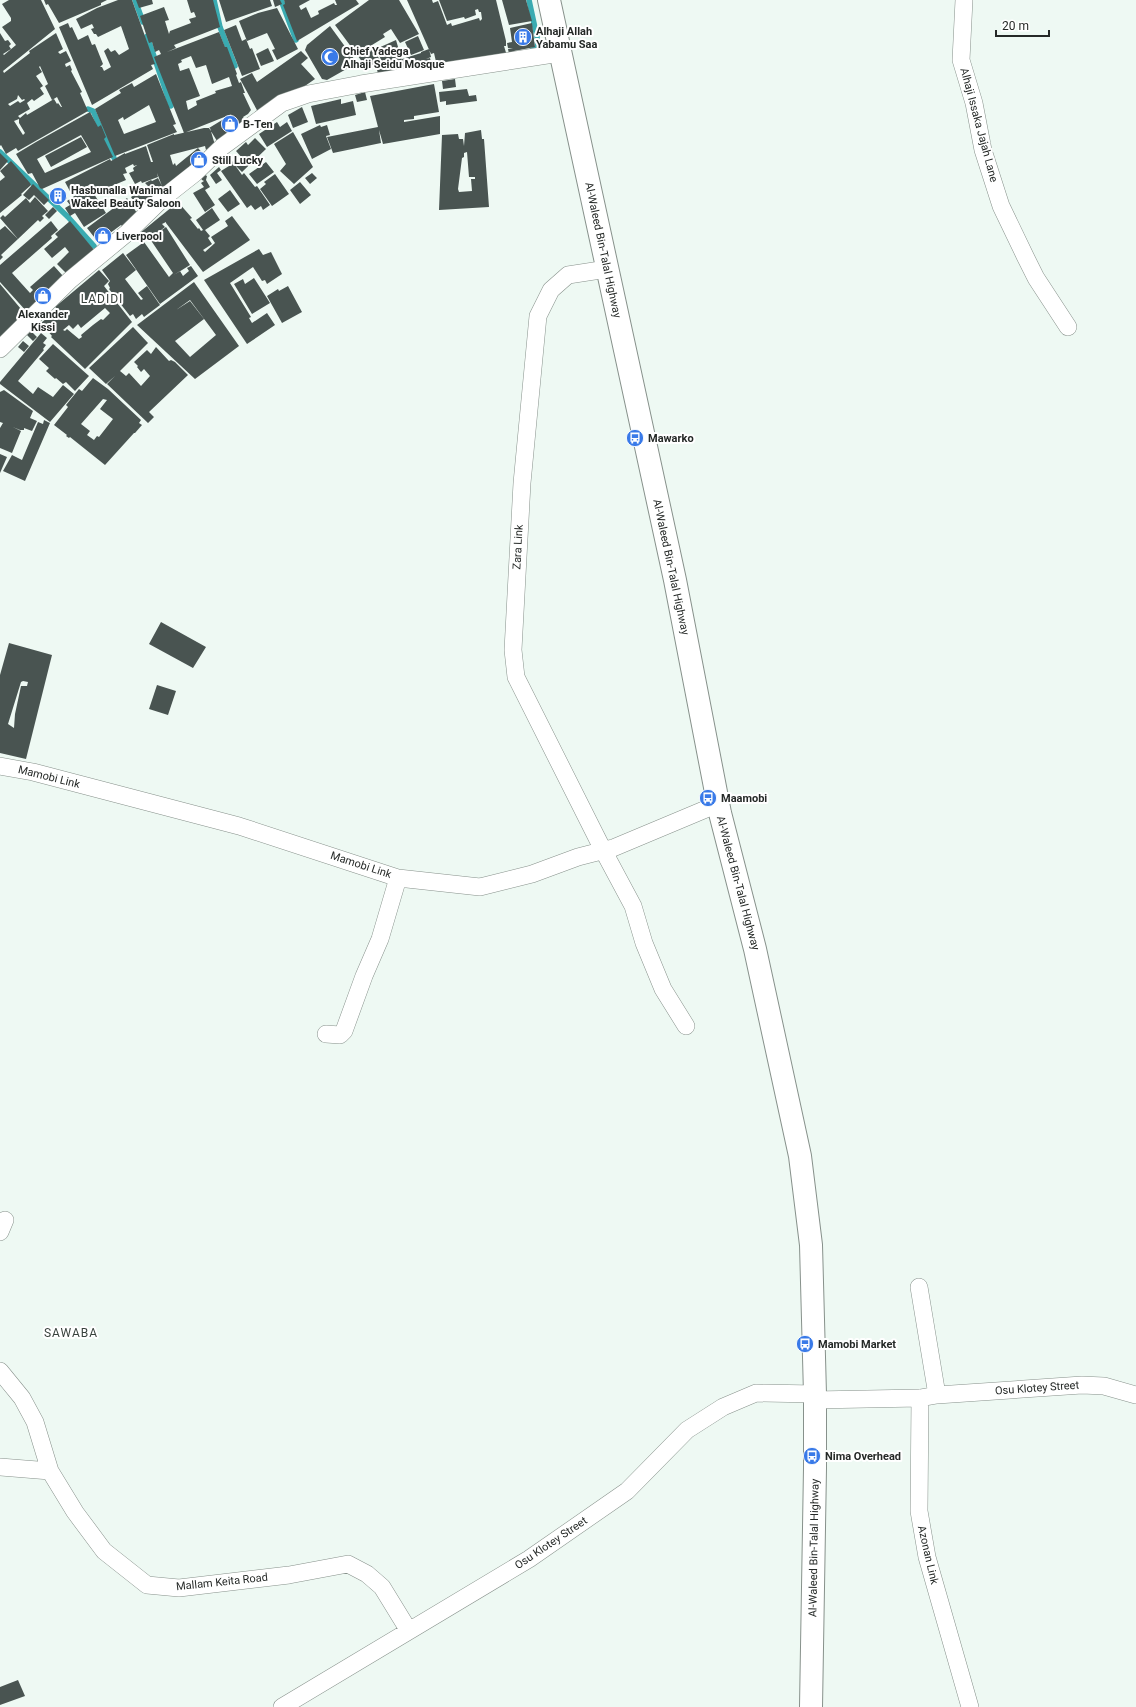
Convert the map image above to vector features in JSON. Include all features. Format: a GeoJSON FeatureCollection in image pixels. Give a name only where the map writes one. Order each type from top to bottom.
{"type":"FeatureCollection","features":[{"type":"Feature","properties":{"kind":"street","name":"Al-Waleed Bin-Talal Highway"},"geometry":{"type":"LineString","coordinates":[[550,0],[560,53],[675,580],[718,804],[755,949],[800,1156],[810,1244],[814,1397],[815,1468],[811,1707]]}},
{"type":"Feature","properties":{"kind":"street","name":"Alhaji Issaka Jajah Lane"},"geometry":{"type":"LineString","coordinates":[[964,0],[961,60],[974,103],[983,150],[1001,206],[1025,256],[1036,278],[1068,327]]}},
{"type":"Feature","properties":{"kind":"street"},"geometry":{"type":"LineString","coordinates":[[0,349],[70,280],[127,233],[162,199],[195,173],[222,147],[282,103],[308,94],[338,88],[560,53]]}},
{"type":"Feature","properties":{"kind":"street","name":"Zara Link"},"geometry":{"type":"LineString","coordinates":[[607,269],[568,275],[551,290],[538,316],[522,483],[513,650],[516,677],[602,850],[634,906],[644,943],[663,989],[686,1026]]}},
{"type":"Feature","properties":{"kind":"street","name":"Mamobi Link"},"geometry":{"type":"LineString","coordinates":[[0,766],[33,772],[239,826],[398,878],[480,887],[532,874],[602,850],[613,848],[718,804]]}},
{"type":"Feature","properties":{"kind":"street"},"geometry":{"type":"LineString","coordinates":[[326,1034],[340,1035],[344,1031],[364,976],[380,939],[398,878]]}},
{"type":"Feature","properties":{"kind":"street"},"geometry":{"type":"LineString","coordinates":[[919,1287],[938,1395]]}},
{"type":"Feature","properties":{"kind":"street","name":"Mallam Keita Road"},"geometry":{"type":"LineString","coordinates":[[0,1371],[22,1398],[34,1422],[50,1471],[75,1512],[104,1551],[147,1585],[179,1588],[289,1574],[348,1564],[367,1574],[382,1587],[409,1631]]}},
{"type":"Feature","properties":{"kind":"street","name":"Osu Klotey Street"},"geometry":{"type":"LineString","coordinates":[[282,1707],[529,1559],[627,1491],[687,1430],[723,1407],[756,1394],[814,1397],[920,1398],[938,1395],[1082,1385],[1104,1386],[1136,1395]]}},
{"type":"Feature","properties":{"kind":"street","name":"Azonan Link"},"geometry":{"type":"LineString","coordinates":[[920,1398],[919,1511],[927,1557],[970,1707]]}},
{"type":"Feature","properties":{"kind":"street"},"geometry":{"type":"LineString","coordinates":[[0,1467],[50,1471]]}},
{"type":"Feature","properties":{"kind":"building"},"geometry":{"type":"Polygon","coordinates":[[[9,0],[41,0],[55,29],[3,71],[4,73],[30,53],[29,51],[56,33],[63,49],[58,52],[60,54],[66,51],[71,61],[65,64],[66,67],[70,65],[71,71],[82,92],[80,93],[88,111],[18,151],[16,148],[6,154],[1,145],[0,146],[0,33],[5,41],[8,40],[11,44],[9,46],[11,49],[3,54],[4,55],[16,45],[2,27],[11,21],[11,18],[2,4],[9,0]],[[40,66],[39,67],[42,72],[36,76],[43,86],[40,88],[44,94],[34,101],[32,99],[27,103],[30,109],[18,116],[20,118],[26,113],[27,115],[54,99],[57,104],[58,103],[62,107],[57,97],[52,100],[45,86],[48,84],[40,66]],[[18,95],[17,99],[8,104],[10,106],[18,101],[20,103],[25,100],[22,100],[18,95]],[[19,119],[14,121],[23,135],[25,133],[19,123],[19,119]]]}},
{"type":"Feature","properties":{"kind":"building"},"geometry":{"type":"Polygon","coordinates":[[[44,0],[107,0],[101,3],[101,5],[59,23],[44,0]]]}},
{"type":"Feature","properties":{"kind":"building"},"geometry":{"type":"Polygon","coordinates":[[[118,0],[132,0],[155,64],[151,65],[153,69],[92,105],[59,27],[68,23],[70,28],[72,27],[78,40],[88,35],[92,45],[95,44],[103,64],[100,67],[102,67],[104,71],[111,67],[104,51],[108,48],[111,52],[115,50],[119,55],[129,49],[121,26],[98,37],[91,29],[94,28],[92,24],[81,29],[76,19],[97,8],[118,0]]]}},
{"type":"Feature","properties":{"kind":"building"},"geometry":{"type":"Polygon","coordinates":[[[136,0],[152,0],[153,4],[139,8],[136,0]]]}},
{"type":"Feature","properties":{"kind":"building"},"geometry":{"type":"Polygon","coordinates":[[[187,0],[213,0],[220,27],[174,45],[176,48],[167,52],[219,32],[225,47],[227,47],[239,83],[241,82],[245,93],[243,93],[251,110],[243,117],[246,122],[217,141],[209,128],[232,114],[184,133],[154,57],[161,54],[159,50],[155,52],[152,42],[149,43],[140,16],[164,7],[169,20],[165,21],[169,34],[170,31],[191,23],[189,19],[196,17],[194,12],[191,13],[187,0]],[[191,56],[181,60],[182,62],[178,64],[180,71],[189,68],[200,96],[186,101],[188,110],[197,105],[196,101],[216,93],[215,91],[232,86],[229,77],[212,84],[206,65],[196,68],[191,56]]]}},
{"type":"Feature","properties":{"kind":"building"},"geometry":{"type":"Polygon","coordinates":[[[219,0],[270,0],[272,6],[226,22],[219,0]]]}},
{"type":"Feature","properties":{"kind":"building"},"geometry":{"type":"Polygon","coordinates":[[[273,0],[280,0],[282,4],[275,7],[273,0]]]}},
{"type":"Feature","properties":{"kind":"building"},"geometry":{"type":"Polygon","coordinates":[[[284,0],[310,0],[299,6],[301,10],[306,7],[311,18],[319,14],[318,11],[334,3],[337,5],[335,0],[356,0],[359,4],[297,41],[283,5],[285,4],[284,0]]]}},
{"type":"Feature","properties":{"kind":"building"},"geometry":{"type":"Polygon","coordinates":[[[369,0],[399,0],[419,34],[400,43],[391,29],[383,34],[385,37],[372,45],[375,53],[382,62],[366,67],[335,25],[369,0]]]}},
{"type":"Feature","properties":{"kind":"building"},"geometry":{"type":"Polygon","coordinates":[[[407,0],[432,0],[433,3],[438,1],[447,25],[451,23],[452,26],[479,18],[480,21],[482,19],[481,12],[479,12],[478,9],[475,10],[476,15],[465,19],[464,17],[447,21],[439,0],[496,0],[506,41],[506,46],[504,46],[507,56],[437,66],[434,53],[431,54],[407,0]]]}},
{"type":"Feature","properties":{"kind":"building"},"geometry":{"type":"Polygon","coordinates":[[[502,0],[526,0],[532,21],[509,25],[502,0]]]}},
{"type":"Feature","properties":{"kind":"building"},"geometry":{"type":"Polygon","coordinates":[[[277,8],[298,49],[277,60],[272,50],[275,49],[267,33],[247,41],[239,21],[258,13],[277,8]]]}},
{"type":"Feature","properties":{"kind":"building","name":"Alhaji Allah Yabamu Saa"},"geometry":{"type":"Polygon","coordinates":[[[532,23],[535,47],[514,51],[514,53],[509,54],[508,49],[513,48],[508,48],[507,43],[512,42],[510,28],[532,23]]]}},
{"type":"Feature","properties":{"kind":"building"},"geometry":{"type":"Polygon","coordinates":[[[236,25],[242,41],[246,39],[250,49],[252,48],[260,69],[242,76],[224,30],[236,25]]]}},
{"type":"Feature","properties":{"kind":"building"},"geometry":{"type":"Polygon","coordinates":[[[330,26],[357,63],[327,80],[322,79],[305,50],[307,45],[330,26]]]}},
{"type":"Feature","properties":{"kind":"building"},"geometry":{"type":"Polygon","coordinates":[[[418,36],[424,50],[411,55],[405,42],[418,36]]]}},
{"type":"Feature","properties":{"kind":"building"},"geometry":{"type":"Polygon","coordinates":[[[396,40],[403,64],[402,59],[429,49],[431,57],[426,59],[430,58],[432,66],[425,68],[423,64],[424,68],[405,70],[405,67],[396,70],[394,61],[399,59],[393,60],[392,58],[396,71],[378,74],[376,65],[383,64],[376,49],[396,40]]]}},
{"type":"Feature","properties":{"kind":"building"},"geometry":{"type":"Polygon","coordinates":[[[268,48],[274,61],[261,66],[256,54],[268,48]]]}},
{"type":"Feature","properties":{"kind":"building"},"geometry":{"type":"Polygon","coordinates":[[[301,51],[308,58],[301,64],[315,79],[289,97],[285,92],[287,95],[258,112],[240,79],[252,73],[257,82],[301,51]]]}},
{"type":"Feature","properties":{"kind":"building"},"geometry":{"type":"Polygon","coordinates":[[[156,74],[176,124],[173,125],[177,132],[115,156],[95,109],[121,93],[119,90],[132,83],[134,87],[156,74]],[[149,105],[124,120],[123,117],[118,120],[124,134],[156,122],[149,105]]]}},
{"type":"Feature","properties":{"kind":"building"},"geometry":{"type":"Polygon","coordinates":[[[455,79],[456,87],[443,89],[442,81],[455,79]]]}},
{"type":"Feature","properties":{"kind":"building"},"geometry":{"type":"Polygon","coordinates":[[[434,84],[439,112],[414,116],[414,119],[404,120],[404,122],[440,116],[440,134],[383,144],[379,130],[381,143],[333,153],[327,137],[378,127],[370,96],[434,84]]]}},
{"type":"Feature","properties":{"kind":"building"},"geometry":{"type":"Polygon","coordinates":[[[467,89],[469,96],[476,95],[477,101],[446,105],[446,101],[440,102],[439,92],[467,89]]]}},
{"type":"Feature","properties":{"kind":"building"},"geometry":{"type":"Polygon","coordinates":[[[365,92],[367,100],[357,102],[355,95],[365,92]]]}},
{"type":"Feature","properties":{"kind":"building"},"geometry":{"type":"Polygon","coordinates":[[[341,99],[341,104],[353,101],[356,115],[316,124],[311,106],[341,99]]]}},
{"type":"Feature","properties":{"kind":"building"},"geometry":{"type":"Polygon","coordinates":[[[302,107],[308,122],[293,128],[288,115],[302,107]]]}},
{"type":"Feature","properties":{"kind":"building"},"geometry":{"type":"Polygon","coordinates":[[[90,112],[98,127],[101,125],[106,137],[104,139],[113,157],[42,189],[32,173],[28,174],[16,154],[90,112]],[[81,135],[37,159],[45,173],[91,152],[81,135]]]}},
{"type":"Feature","properties":{"kind":"building"},"geometry":{"type":"Polygon","coordinates":[[[277,122],[280,127],[287,122],[292,131],[267,147],[259,134],[277,122]]]}},
{"type":"Feature","properties":{"kind":"building"},"geometry":{"type":"Polygon","coordinates":[[[320,125],[321,127],[327,125],[330,135],[326,136],[331,149],[312,159],[301,134],[320,125]]]}},
{"type":"Feature","properties":{"kind":"building"},"geometry":{"type":"Polygon","coordinates":[[[210,128],[215,145],[206,150],[205,146],[170,155],[173,165],[175,163],[176,166],[198,148],[205,156],[162,188],[164,191],[139,210],[131,197],[148,186],[145,183],[151,180],[152,181],[158,178],[162,186],[157,173],[158,177],[135,184],[129,173],[134,171],[133,168],[137,165],[134,166],[133,164],[125,168],[127,173],[123,174],[126,180],[100,191],[98,188],[93,191],[89,185],[72,195],[65,182],[110,159],[111,161],[125,153],[146,146],[151,162],[153,162],[147,145],[174,134],[210,128]]]}},
{"type":"Feature","properties":{"kind":"building"},"geometry":{"type":"Polygon","coordinates":[[[481,130],[482,139],[484,139],[489,207],[439,210],[442,135],[458,134],[459,139],[463,139],[464,146],[465,133],[481,130]],[[467,152],[464,153],[464,157],[462,158],[458,189],[459,192],[472,191],[471,179],[475,179],[475,177],[469,177],[467,152]]]}},
{"type":"Feature","properties":{"kind":"building"},"geometry":{"type":"Polygon","coordinates":[[[293,132],[313,167],[294,184],[280,171],[286,164],[274,144],[293,132]]]}},
{"type":"Feature","properties":{"kind":"building"},"geometry":{"type":"Polygon","coordinates":[[[81,137],[87,147],[51,167],[45,156],[81,137]]]}},
{"type":"Feature","properties":{"kind":"building"},"geometry":{"type":"Polygon","coordinates":[[[255,138],[266,149],[242,172],[236,166],[243,159],[236,151],[246,142],[248,145],[255,138]]]}},
{"type":"Feature","properties":{"kind":"building"},"geometry":{"type":"Polygon","coordinates":[[[0,153],[8,161],[0,170],[0,153]]]}},
{"type":"Feature","properties":{"kind":"building"},"geometry":{"type":"Polygon","coordinates":[[[230,158],[242,175],[244,173],[255,187],[257,186],[270,205],[263,210],[261,206],[255,210],[251,205],[247,208],[221,171],[229,166],[225,161],[230,158]]]}},
{"type":"Feature","properties":{"kind":"building"},"geometry":{"type":"Polygon","coordinates":[[[11,161],[31,185],[21,194],[22,195],[0,213],[0,181],[5,177],[0,171],[11,161]]]}},
{"type":"Feature","properties":{"kind":"building"},"geometry":{"type":"Polygon","coordinates":[[[266,162],[274,172],[257,184],[249,174],[266,162]]]}},
{"type":"Feature","properties":{"kind":"building"},"geometry":{"type":"Polygon","coordinates":[[[219,167],[221,170],[217,173],[222,180],[216,184],[210,175],[219,167]]]}},
{"type":"Feature","properties":{"kind":"building"},"geometry":{"type":"Polygon","coordinates":[[[312,173],[317,178],[310,184],[305,178],[312,173]]]}},
{"type":"Feature","properties":{"kind":"building"},"geometry":{"type":"Polygon","coordinates":[[[275,174],[289,194],[272,206],[260,189],[266,184],[264,182],[275,174]]]}},
{"type":"Feature","properties":{"kind":"building"},"geometry":{"type":"Polygon","coordinates":[[[205,175],[207,176],[206,180],[210,187],[205,190],[215,205],[205,212],[193,193],[204,187],[201,183],[204,181],[201,178],[205,175]]]}},
{"type":"Feature","properties":{"kind":"building"},"geometry":{"type":"Polygon","coordinates":[[[300,182],[311,195],[300,204],[290,190],[300,182]]]}},
{"type":"Feature","properties":{"kind":"building"},"geometry":{"type":"Polygon","coordinates":[[[33,184],[49,200],[44,205],[34,195],[29,200],[23,195],[33,184]]]}},
{"type":"Feature","properties":{"kind":"building"},"geometry":{"type":"Polygon","coordinates":[[[89,186],[106,213],[84,227],[75,213],[70,216],[65,208],[70,205],[67,201],[89,186]]]}},
{"type":"Feature","properties":{"kind":"building","name":"Hasbunalla Wanimal Wakeel Beauty Saloon"},"geometry":{"type":"Polygon","coordinates":[[[59,187],[67,198],[58,205],[49,195],[59,187]]]}},
{"type":"Feature","properties":{"kind":"building"},"geometry":{"type":"Polygon","coordinates":[[[230,190],[240,204],[228,212],[218,199],[230,190]]]}},
{"type":"Feature","properties":{"kind":"building"},"geometry":{"type":"Polygon","coordinates":[[[35,197],[48,211],[42,216],[44,218],[40,222],[38,220],[18,239],[0,218],[3,215],[5,217],[26,198],[30,203],[35,197]]]}},
{"type":"Feature","properties":{"kind":"building"},"geometry":{"type":"Polygon","coordinates":[[[127,198],[137,213],[130,218],[131,220],[123,227],[121,225],[98,242],[87,228],[127,198]]]}},
{"type":"Feature","properties":{"kind":"building"},"geometry":{"type":"Polygon","coordinates":[[[178,202],[201,231],[203,230],[196,220],[212,208],[220,220],[205,230],[210,236],[208,238],[212,244],[203,250],[205,252],[215,243],[211,237],[228,226],[225,221],[232,216],[250,240],[203,272],[166,222],[162,224],[165,227],[152,237],[166,227],[190,265],[180,271],[183,276],[189,271],[187,268],[191,266],[198,276],[160,304],[126,255],[144,242],[169,277],[173,273],[150,239],[147,241],[140,233],[178,202]]]}},
{"type":"Feature","properties":{"kind":"building"},"geometry":{"type":"Polygon","coordinates":[[[53,207],[57,211],[49,219],[45,215],[53,207]]]}},
{"type":"Feature","properties":{"kind":"building"},"geometry":{"type":"Polygon","coordinates":[[[51,221],[58,230],[51,236],[52,238],[12,273],[30,293],[33,290],[30,287],[54,266],[63,276],[27,312],[0,282],[0,265],[51,221]]]}},
{"type":"Feature","properties":{"kind":"building"},"geometry":{"type":"Polygon","coordinates":[[[70,221],[95,251],[69,276],[57,264],[69,252],[65,247],[52,258],[44,249],[58,237],[55,234],[70,221]]]}},
{"type":"Feature","properties":{"kind":"building"},"geometry":{"type":"Polygon","coordinates":[[[5,226],[18,239],[1,255],[3,257],[0,260],[0,230],[5,226]]]}},
{"type":"Feature","properties":{"kind":"building"},"geometry":{"type":"Polygon","coordinates":[[[259,249],[263,255],[271,252],[282,274],[267,284],[265,280],[262,281],[253,267],[230,283],[251,317],[249,318],[252,323],[267,313],[275,325],[247,344],[204,280],[259,249]]]}},
{"type":"Feature","properties":{"kind":"building"},"geometry":{"type":"Polygon","coordinates":[[[123,253],[136,270],[125,279],[141,300],[143,299],[138,293],[147,286],[160,305],[144,317],[142,314],[136,319],[133,314],[130,316],[109,289],[108,284],[110,281],[102,270],[123,253]]]}},
{"type":"Feature","properties":{"kind":"building"},"geometry":{"type":"Polygon","coordinates":[[[99,270],[109,281],[104,286],[132,322],[85,369],[51,337],[52,336],[41,323],[58,309],[55,307],[99,270]],[[105,308],[81,328],[78,324],[73,329],[69,325],[63,330],[65,331],[67,329],[79,339],[82,337],[81,335],[101,319],[103,320],[110,313],[105,308]]]}},
{"type":"Feature","properties":{"kind":"building"},"geometry":{"type":"Polygon","coordinates":[[[254,278],[270,303],[252,314],[234,284],[243,279],[245,284],[254,278]]]}},
{"type":"Feature","properties":{"kind":"building"},"geometry":{"type":"Polygon","coordinates":[[[194,282],[239,346],[195,379],[137,325],[194,282]],[[190,300],[176,310],[190,301],[204,319],[175,341],[190,357],[216,335],[190,300]]]}},
{"type":"Feature","properties":{"kind":"building"},"geometry":{"type":"Polygon","coordinates":[[[0,284],[26,315],[0,340],[0,284]]]}},
{"type":"Feature","properties":{"kind":"building"},"geometry":{"type":"Polygon","coordinates":[[[288,286],[302,312],[282,323],[267,296],[278,289],[279,291],[288,286]]]}},
{"type":"Feature","properties":{"kind":"building"},"geometry":{"type":"Polygon","coordinates":[[[34,326],[36,328],[35,331],[32,332],[37,337],[33,341],[27,335],[34,326]]]}},
{"type":"Feature","properties":{"kind":"building"},"geometry":{"type":"Polygon","coordinates":[[[133,327],[148,343],[120,371],[126,376],[129,373],[141,386],[150,376],[144,369],[141,372],[134,362],[147,350],[151,354],[156,347],[169,361],[171,360],[175,362],[188,375],[149,412],[154,417],[148,423],[107,384],[115,376],[106,384],[89,368],[133,327]]]}},
{"type":"Feature","properties":{"kind":"building"},"geometry":{"type":"Polygon","coordinates":[[[41,333],[47,338],[43,343],[46,345],[43,349],[44,350],[18,381],[33,394],[38,387],[53,397],[63,385],[74,394],[50,422],[0,384],[0,382],[41,333]]]}},
{"type":"Feature","properties":{"kind":"building"},"geometry":{"type":"Polygon","coordinates":[[[23,341],[29,346],[24,352],[18,347],[23,341]]]}},
{"type":"Feature","properties":{"kind":"building"},"geometry":{"type":"Polygon","coordinates":[[[53,344],[89,376],[75,391],[66,382],[63,384],[46,371],[49,368],[39,359],[53,344]]]}},
{"type":"Feature","properties":{"kind":"building"},"geometry":{"type":"Polygon","coordinates":[[[93,378],[108,389],[141,420],[139,423],[142,425],[105,465],[70,437],[69,438],[66,436],[67,435],[54,425],[68,407],[66,405],[79,389],[82,391],[93,378]],[[103,399],[81,424],[90,431],[87,435],[94,440],[97,436],[99,437],[113,419],[100,409],[107,400],[103,399]]]}},
{"type":"Feature","properties":{"kind":"building"},"geometry":{"type":"Polygon","coordinates":[[[4,390],[33,411],[30,418],[37,421],[32,431],[24,428],[24,430],[20,430],[13,427],[21,431],[12,453],[0,448],[0,428],[3,423],[0,422],[0,392],[4,390]]]}},
{"type":"Feature","properties":{"kind":"building"},"geometry":{"type":"Polygon","coordinates":[[[44,420],[50,423],[25,481],[3,471],[12,455],[22,460],[38,422],[43,424],[44,420]]]}},
{"type":"Feature","properties":{"kind":"building"},"geometry":{"type":"Polygon","coordinates":[[[0,454],[7,457],[0,473],[0,454]]]}},
{"type":"Feature","properties":{"kind":"building"},"geometry":{"type":"Polygon","coordinates":[[[161,622],[206,647],[193,668],[149,644],[161,622]]]}},
{"type":"Feature","properties":{"kind":"building"},"geometry":{"type":"Polygon","coordinates":[[[9,643],[52,655],[26,759],[0,753],[0,675],[9,643]],[[21,682],[8,724],[14,728],[15,714],[21,686],[27,686],[28,682],[21,682]]]}},
{"type":"Feature","properties":{"kind":"building"},"geometry":{"type":"Polygon","coordinates":[[[157,685],[176,691],[168,715],[149,709],[157,685]]]}},
{"type":"Feature","properties":{"kind":"building"},"geometry":{"type":"Polygon","coordinates":[[[18,1680],[25,1696],[0,1705],[0,1687],[18,1680]]]}},
{"type":"Feature","properties":{"kind":"waterway"},"geometry":{"type":"LineString","coordinates":[[135,0],[143,22]]}},
{"type":"Feature","properties":{"kind":"waterway"},"geometry":{"type":"LineString","coordinates":[[214,0],[220,27],[235,66]]}},
{"type":"Feature","properties":{"kind":"waterway"},"geometry":{"type":"LineString","coordinates":[[281,0],[296,40]]}},
{"type":"Feature","properties":{"kind":"waterway"},"geometry":{"type":"LineString","coordinates":[[529,0],[538,48],[532,50]]}},
{"type":"Feature","properties":{"kind":"waterway"},"geometry":{"type":"LineString","coordinates":[[147,36],[171,106]]}},
{"type":"Feature","properties":{"kind":"waterway"},"geometry":{"type":"LineString","coordinates":[[88,109],[93,111],[114,158]]}},
{"type":"Feature","properties":{"kind":"waterway"},"geometry":{"type":"LineString","coordinates":[[0,152],[68,217],[94,246]]}},
{"type":"Feature","properties":{"kind":"place","name":"Alhaji Allah Yabamu Saa"},"geometry":{"type":"Point","coordinates":[523,37]}},
{"type":"Feature","properties":{"kind":"place","name":"Chief Yadega Alhaji Seidu Mosque"},"geometry":{"type":"Point","coordinates":[330,57]}},
{"type":"Feature","properties":{"kind":"place","name":"B-Ten"},"geometry":{"type":"Point","coordinates":[230,124]}},
{"type":"Feature","properties":{"kind":"place","name":"Still Lucky"},"geometry":{"type":"Point","coordinates":[199,160]}},
{"type":"Feature","properties":{"kind":"place","name":"Hasbunalla Wanimal Wakeel Beauty Saloon"},"geometry":{"type":"Point","coordinates":[58,196]}},
{"type":"Feature","properties":{"kind":"place","name":"Liverpool"},"geometry":{"type":"Point","coordinates":[103,236]}},
{"type":"Feature","properties":{"kind":"place","name":"Alexander Kissi"},"geometry":{"type":"Point","coordinates":[43,296]}},
{"type":"Feature","properties":{"kind":"place","name":"Mawarko"},"geometry":{"type":"Point","coordinates":[635,438]}},
{"type":"Feature","properties":{"kind":"place","name":"Maamobi"},"geometry":{"type":"Point","coordinates":[708,798]}},
{"type":"Feature","properties":{"kind":"place","name":"Mamobi Market"},"geometry":{"type":"Point","coordinates":[805,1344]}},
{"type":"Feature","properties":{"kind":"place","name":"Nima Overhead"},"geometry":{"type":"Point","coordinates":[812,1456]}},
{"type":"Feature","properties":{"kind":"district","name":"LADIDI"},"geometry":{"type":"Point","coordinates":[102,299]}},
{"type":"Feature","properties":{"kind":"district","name":"SAWABA"},"geometry":{"type":"Point","coordinates":[71,1333]}}]}
